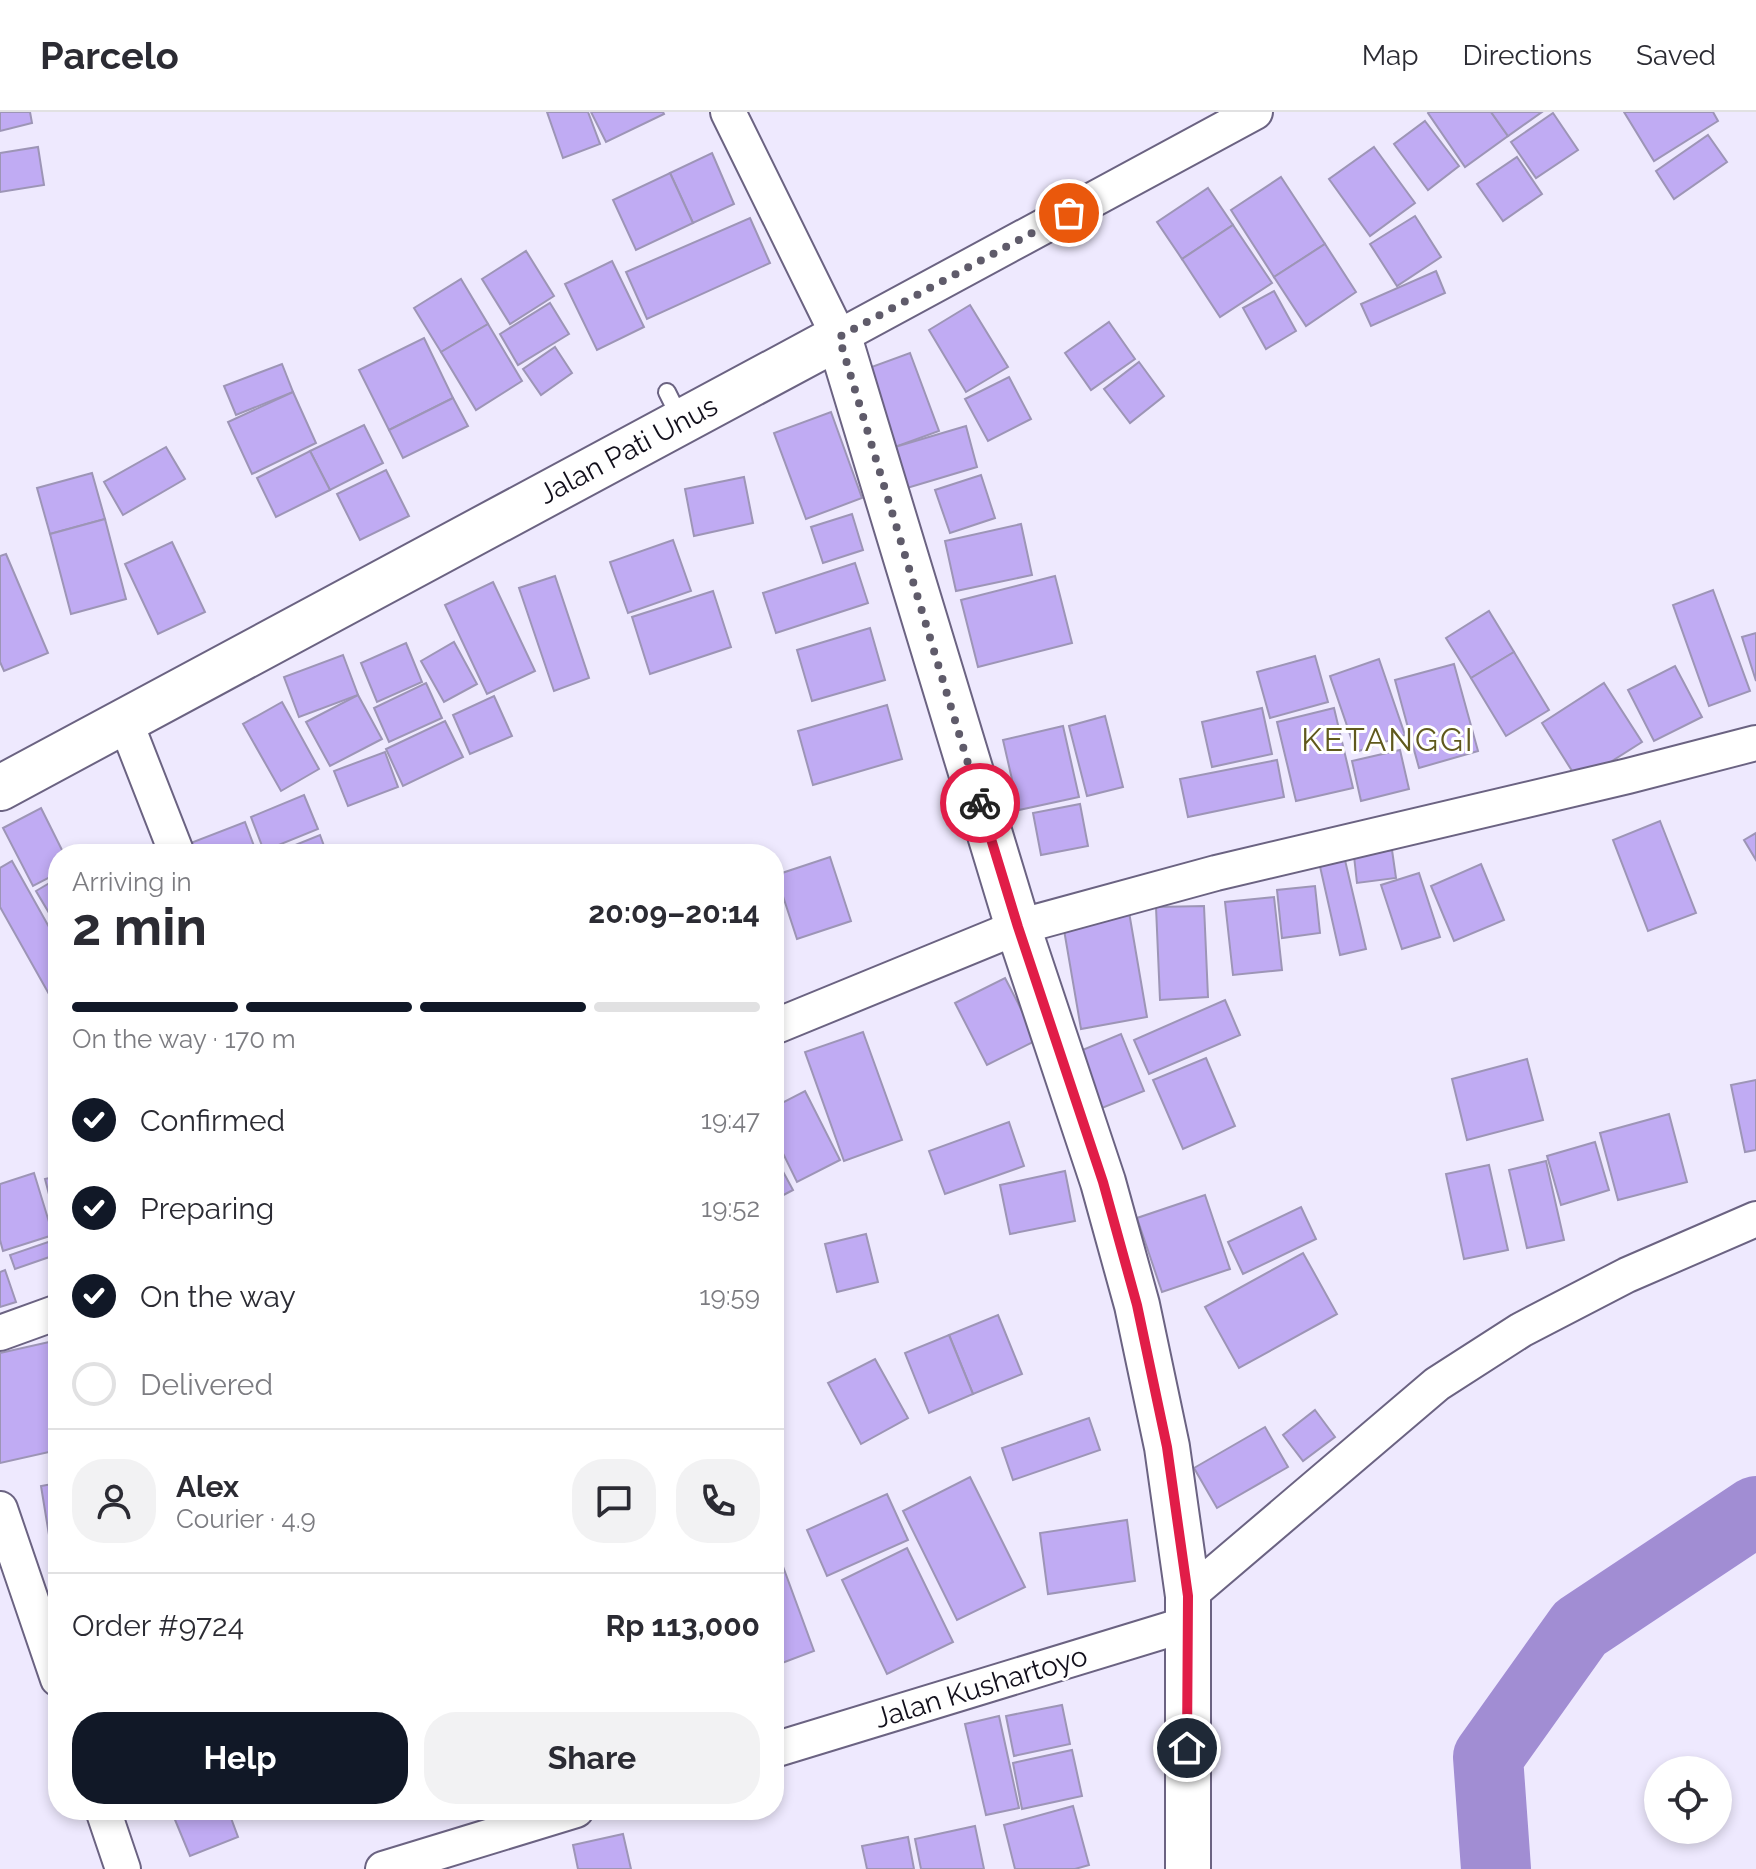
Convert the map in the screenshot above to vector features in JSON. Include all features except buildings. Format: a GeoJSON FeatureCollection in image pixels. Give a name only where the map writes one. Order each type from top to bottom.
{"type":"FeatureCollection","features":[{"type":"Feature","properties":{"kind":"street"},"geometry":{"type":"LineString","coordinates":[[728,112],[839,337],[1018,927],[1103,1182],[1137,1305],[1167,1447],[1188,1610],[1188,1869]]}},
{"type":"Feature","properties":{"kind":"street","name":"Jalan Pati Unus"},"geometry":{"type":"LineString","coordinates":[[0,788],[125,721],[674,406],[839,337],[1255,112]]}},
{"type":"Feature","properties":{"kind":"street"},"geometry":{"type":"LineString","coordinates":[[125,721],[173,844]]}},
{"type":"Feature","properties":{"kind":"street"},"geometry":{"type":"LineString","coordinates":[[784,1023],[1018,927],[1216,873],[1756,743]]}},
{"type":"Feature","properties":{"kind":"street"},"geometry":{"type":"LineString","coordinates":[[1188,1610],[1437,1384],[1521,1330],[1627,1275],[1756,1219]]}},
{"type":"Feature","properties":{"kind":"street"},"geometry":{"type":"LineString","coordinates":[[0,1333],[48,1316]]}},
{"type":"Feature","properties":{"kind":"street"},"geometry":{"type":"LineString","coordinates":[[0,1509],[48,1650]]}},
{"type":"Feature","properties":{"kind":"street","name":"Jalan Kushartoyo"},"geometry":{"type":"LineString","coordinates":[[784,1747],[1188,1610]]}},
{"type":"Feature","properties":{"kind":"street"},"geometry":{"type":"LineString","coordinates":[[106,1820],[123,1869]]}},
{"type":"Feature","properties":{"kind":"street"},"geometry":{"type":"LineString","coordinates":[[383,1869],[543,1820]]}},
{"type":"Feature","properties":{"kind":"waterway"},"geometry":{"type":"LineString","coordinates":[[1496,1869],[1488,1757],[1580,1628],[1756,1511]]}},
{"type":"Feature","properties":{"kind":"way so far"},"geometry":{"type":"LineString","coordinates":[[980,803],[839,337],[1069,213]]}},
{"type":"Feature","properties":{"kind":"district","name":"KETANGGI"},"geometry":{"type":"Point","coordinates":[1388,739]}},
{"type":"Feature","properties":{"kind":"route"},"geometry":{"type":"LineString","coordinates":[[980,803],[1103,1182],[1137,1305],[1167,1447],[1188,1596],[1187,1748]]}}]}
